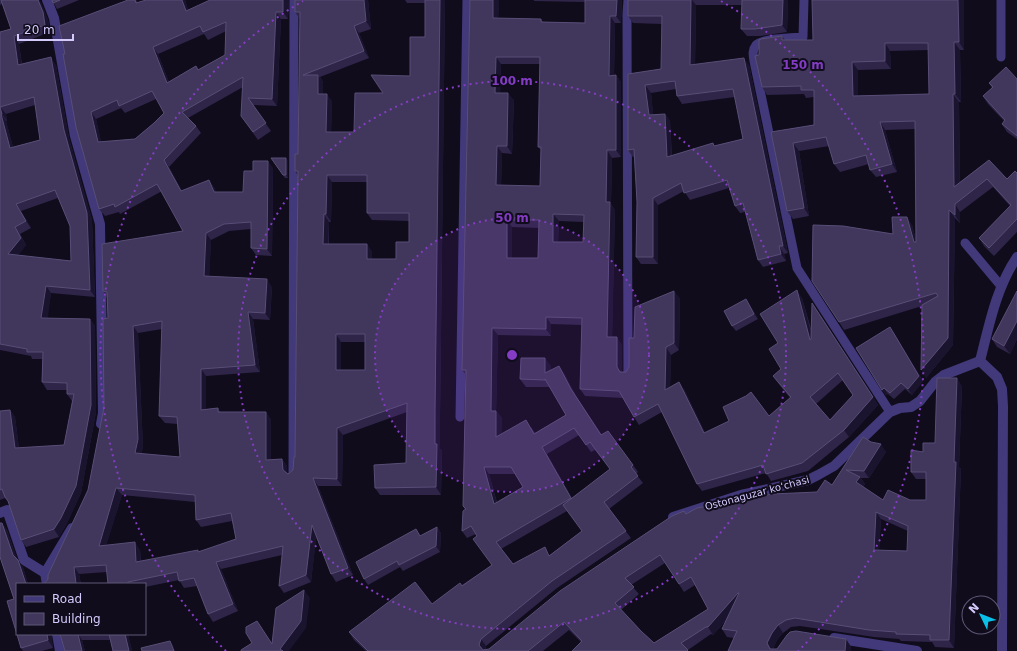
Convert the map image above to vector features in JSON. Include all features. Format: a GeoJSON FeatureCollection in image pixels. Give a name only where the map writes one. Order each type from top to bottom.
{"type":"FeatureCollection","features":[{"type":"Feature","properties":{"kind":"street"},"geometry":{"type":"LineString","coordinates":[[47,0],[54,18],[75,136],[100,224],[103,413],[99,436]]}},
{"type":"Feature","properties":{"kind":"street"},"geometry":{"type":"LineString","coordinates":[[1002,651],[1002,389],[997,377],[980,361],[1002,286],[1017,257]]}},
{"type":"Feature","properties":{"kind":"street","name":"Ostonaguzar koʻchasi"},"geometry":{"type":"LineString","coordinates":[[667,521],[674,516],[741,495],[808,480],[818,475],[834,466],[890,412],[900,408],[911,407],[920,401],[935,382],[944,375],[980,361]]}},
{"type":"Feature","properties":{"kind":"street"},"geometry":{"type":"LineString","coordinates":[[0,513],[6,510],[24,560],[45,573]]}},
{"type":"Feature","properties":{"kind":"street"},"geometry":{"type":"LineString","coordinates":[[47,583],[45,573],[75,521]]}},
{"type":"Feature","properties":{"kind":"street"},"geometry":{"type":"LineString","coordinates":[[57,635],[60,651]]}},
{"type":"Feature","properties":{"kind":"street"},"geometry":{"type":"LineString","coordinates":[[824,636],[917,651]]}},
{"type":"Feature","properties":{"kind":"lane"},"geometry":{"type":"LineString","coordinates":[[293,475],[294,0]]}},
{"type":"Feature","properties":{"kind":"lane"},"geometry":{"type":"LineString","coordinates":[[460,417],[467,0]]}},
{"type":"Feature","properties":{"kind":"lane"},"geometry":{"type":"LineString","coordinates":[[628,0],[628,374]]}},
{"type":"Feature","properties":{"kind":"lane"},"geometry":{"type":"LineString","coordinates":[[804,0],[803,37],[764,41],[757,44],[753,50],[797,268],[890,412]]}},
{"type":"Feature","properties":{"kind":"lane"},"geometry":{"type":"LineString","coordinates":[[1001,0],[1001,57]]}},
{"type":"Feature","properties":{"kind":"lane"},"geometry":{"type":"LineString","coordinates":[[965,243],[1002,286]]}},
{"type":"Feature","properties":{"kind":"building"},"geometry":{"type":"Polygon","coordinates":[[[1,0],[38,0],[43,12],[45,25],[14,36],[18,65],[51,57],[64,130],[87,213],[90,290],[46,286],[41,318],[90,319],[91,405],[76,486],[61,518],[54,529],[21,540],[8,501],[2,489],[0,490],[0,411],[10,410],[15,448],[64,445],[74,394],[67,394],[67,383],[42,382],[43,352],[27,352],[27,349],[0,344],[0,107],[0,32],[11,29],[1,0]],[[34,97],[0,107],[10,148],[40,140],[34,97]],[[55,190],[16,204],[26,221],[15,227],[21,238],[8,254],[71,261],[70,226],[55,190]]]}},
{"type":"Feature","properties":{"kind":"building"},"geometry":{"type":"Polygon","coordinates":[[[52,0],[60,0],[53,3],[52,0]]]}},
{"type":"Feature","properties":{"kind":"building"},"geometry":{"type":"Polygon","coordinates":[[[128,0],[135,0],[136,3],[146,0],[182,0],[186,11],[210,0],[283,0],[283,12],[276,12],[272,99],[248,98],[266,123],[253,132],[241,116],[243,77],[182,112],[196,126],[164,160],[181,191],[209,180],[214,192],[243,192],[244,171],[253,171],[253,161],[268,161],[267,249],[251,248],[251,222],[224,224],[206,233],[204,276],[267,279],[265,313],[248,312],[255,365],[201,369],[201,410],[218,408],[218,412],[266,412],[266,460],[282,459],[283,470],[288,474],[293,470],[295,457],[298,171],[295,171],[295,154],[298,154],[300,12],[295,12],[295,0],[364,0],[366,21],[354,26],[364,51],[303,75],[318,75],[318,94],[327,94],[326,132],[354,132],[355,93],[383,93],[371,75],[410,76],[410,37],[425,37],[425,0],[440,0],[435,411],[435,444],[437,444],[436,487],[375,488],[374,465],[406,463],[407,403],[337,428],[337,479],[313,478],[348,568],[331,574],[312,525],[306,575],[279,586],[283,546],[216,562],[233,604],[208,614],[194,578],[179,581],[177,572],[128,583],[108,583],[106,565],[74,567],[76,583],[45,583],[48,579],[48,575],[88,490],[104,407],[103,319],[108,318],[107,292],[103,291],[102,244],[183,231],[157,184],[115,207],[114,204],[99,209],[76,127],[63,54],[65,54],[59,26],[128,0]],[[226,22],[203,32],[200,26],[153,47],[167,83],[196,66],[198,70],[225,55],[226,22]],[[152,91],[119,106],[117,100],[91,112],[98,142],[135,139],[164,113],[152,91]],[[327,175],[326,214],[324,214],[323,244],[367,244],[367,259],[396,259],[396,242],[409,242],[409,213],[367,213],[367,175],[327,175]],[[162,321],[133,326],[138,439],[135,453],[180,457],[177,417],[159,416],[162,321]],[[336,334],[336,370],[365,370],[365,334],[336,334]],[[116,488],[99,546],[135,542],[136,562],[198,550],[198,552],[236,539],[231,513],[196,520],[195,495],[116,488]]]}},
{"type":"Feature","properties":{"kind":"building"},"geometry":{"type":"Polygon","coordinates":[[[470,0],[493,0],[493,18],[541,19],[541,22],[585,23],[585,0],[617,0],[616,16],[610,16],[609,76],[616,75],[616,150],[607,150],[606,202],[610,202],[607,337],[617,337],[617,367],[620,372],[626,372],[629,367],[629,338],[634,338],[635,307],[674,291],[674,343],[666,347],[665,390],[679,382],[704,433],[729,421],[723,407],[751,392],[769,416],[791,397],[773,376],[781,369],[769,349],[778,343],[760,314],[797,290],[810,340],[812,303],[873,397],[844,430],[802,463],[766,474],[763,465],[697,484],[658,404],[634,417],[619,391],[580,389],[582,318],[546,317],[546,329],[492,328],[491,411],[496,411],[496,437],[526,420],[534,434],[566,415],[545,379],[520,379],[521,358],[545,358],[545,373],[559,366],[571,389],[601,435],[608,431],[633,465],[631,467],[638,476],[604,502],[626,531],[552,581],[481,639],[479,645],[483,650],[489,649],[560,591],[672,516],[684,511],[686,514],[697,508],[772,494],[817,492],[825,480],[832,485],[863,437],[871,442],[881,444],[864,471],[846,470],[860,477],[856,482],[883,500],[888,490],[910,500],[926,500],[926,472],[911,472],[911,450],[923,452],[923,443],[935,443],[937,378],[957,378],[954,462],[956,462],[949,640],[930,640],[930,635],[896,634],[896,632],[869,630],[795,618],[786,620],[778,625],[767,643],[770,649],[777,649],[790,632],[796,631],[846,639],[845,651],[728,651],[737,631],[722,629],[738,593],[708,627],[681,643],[688,650],[687,651],[572,651],[582,641],[564,622],[528,651],[368,651],[349,632],[415,582],[432,604],[460,583],[462,586],[492,565],[473,539],[477,536],[471,526],[462,531],[463,511],[466,509],[463,506],[466,370],[462,370],[470,0]],[[496,57],[495,93],[508,93],[507,146],[497,146],[496,185],[540,186],[541,147],[538,147],[540,57],[496,57]],[[553,214],[553,242],[583,242],[584,215],[553,214]],[[507,220],[507,258],[538,258],[539,220],[507,220]],[[838,373],[810,397],[830,420],[853,395],[838,373]],[[574,428],[542,447],[571,498],[496,542],[513,564],[545,547],[549,556],[582,531],[563,505],[610,469],[590,442],[586,445],[574,428]],[[484,467],[494,504],[523,487],[511,467],[484,467]],[[876,512],[874,550],[907,551],[908,526],[876,512]],[[660,555],[625,578],[634,587],[615,603],[654,643],[708,609],[691,577],[679,584],[660,555]]]}},
{"type":"Feature","properties":{"kind":"building"},"geometry":{"type":"Polygon","coordinates":[[[628,0],[691,0],[690,65],[744,58],[783,246],[779,246],[781,254],[758,260],[743,203],[735,206],[727,180],[684,193],[681,183],[653,198],[653,257],[636,257],[637,202],[634,149],[628,150],[628,74],[661,69],[662,16],[628,16],[628,0]],[[675,81],[645,85],[649,115],[665,114],[667,157],[713,143],[714,146],[743,139],[733,89],[677,96],[675,81]]]}},
{"type":"Feature","properties":{"kind":"building"},"geometry":{"type":"Polygon","coordinates":[[[742,0],[783,0],[782,25],[755,29],[741,29],[742,0]]]}},
{"type":"Feature","properties":{"kind":"building"},"geometry":{"type":"Polygon","coordinates":[[[812,0],[958,0],[959,42],[954,42],[954,187],[989,160],[1007,179],[1015,171],[1017,173],[1017,219],[989,248],[979,238],[1011,205],[987,179],[955,204],[955,215],[949,210],[948,338],[921,370],[922,305],[938,296],[936,293],[839,322],[812,281],[813,225],[843,226],[893,234],[892,217],[907,217],[914,242],[916,242],[915,121],[880,122],[892,164],[870,170],[866,155],[834,164],[826,137],[793,143],[804,208],[787,211],[771,132],[814,125],[814,90],[801,90],[801,86],[762,87],[755,56],[759,55],[759,40],[761,39],[782,36],[782,40],[813,40],[812,0]],[[885,43],[885,61],[852,62],[853,96],[929,94],[928,43],[885,43]]]}},
{"type":"Feature","properties":{"kind":"building"},"geometry":{"type":"Polygon","coordinates":[[[1006,67],[1017,79],[1017,136],[1002,124],[1005,120],[983,96],[993,87],[989,83],[1006,67]]]}},
{"type":"Feature","properties":{"kind":"building"},"geometry":{"type":"Polygon","coordinates":[[[271,158],[286,158],[286,175],[283,175],[271,158]]]}},
{"type":"Feature","properties":{"kind":"building"},"geometry":{"type":"Polygon","coordinates":[[[1017,291],[1017,321],[1004,346],[992,339],[1017,291]]]}},
{"type":"Feature","properties":{"kind":"building"},"geometry":{"type":"Polygon","coordinates":[[[746,299],[754,314],[732,326],[724,311],[746,299]]]}},
{"type":"Feature","properties":{"kind":"building"},"geometry":{"type":"Polygon","coordinates":[[[890,327],[919,376],[908,389],[901,383],[890,393],[884,388],[882,390],[856,348],[890,327]]]}},
{"type":"Feature","properties":{"kind":"building"},"geometry":{"type":"Polygon","coordinates":[[[0,523],[2,523],[13,555],[18,560],[26,583],[16,583],[16,631],[7,601],[14,599],[0,557],[0,523]]]}},
{"type":"Feature","properties":{"kind":"building"},"geometry":{"type":"Polygon","coordinates":[[[437,527],[436,546],[399,565],[397,561],[364,579],[356,562],[416,529],[420,536],[437,527]]]}},
{"type":"Feature","properties":{"kind":"building"},"geometry":{"type":"Polygon","coordinates":[[[304,590],[301,621],[280,649],[283,651],[241,651],[252,643],[246,633],[246,627],[257,621],[272,644],[276,608],[304,590]]]}},
{"type":"Feature","properties":{"kind":"building"},"geometry":{"type":"Polygon","coordinates":[[[17,635],[47,635],[48,640],[21,648],[17,635]]]}},
{"type":"Feature","properties":{"kind":"building"},"geometry":{"type":"Polygon","coordinates":[[[60,635],[78,635],[82,651],[65,651],[60,635]]]}},
{"type":"Feature","properties":{"kind":"building"},"geometry":{"type":"Polygon","coordinates":[[[109,635],[125,635],[129,651],[113,651],[109,635]]]}},
{"type":"Feature","properties":{"kind":"building"},"geometry":{"type":"Polygon","coordinates":[[[170,641],[174,651],[142,651],[141,648],[170,641]]]}}]}
